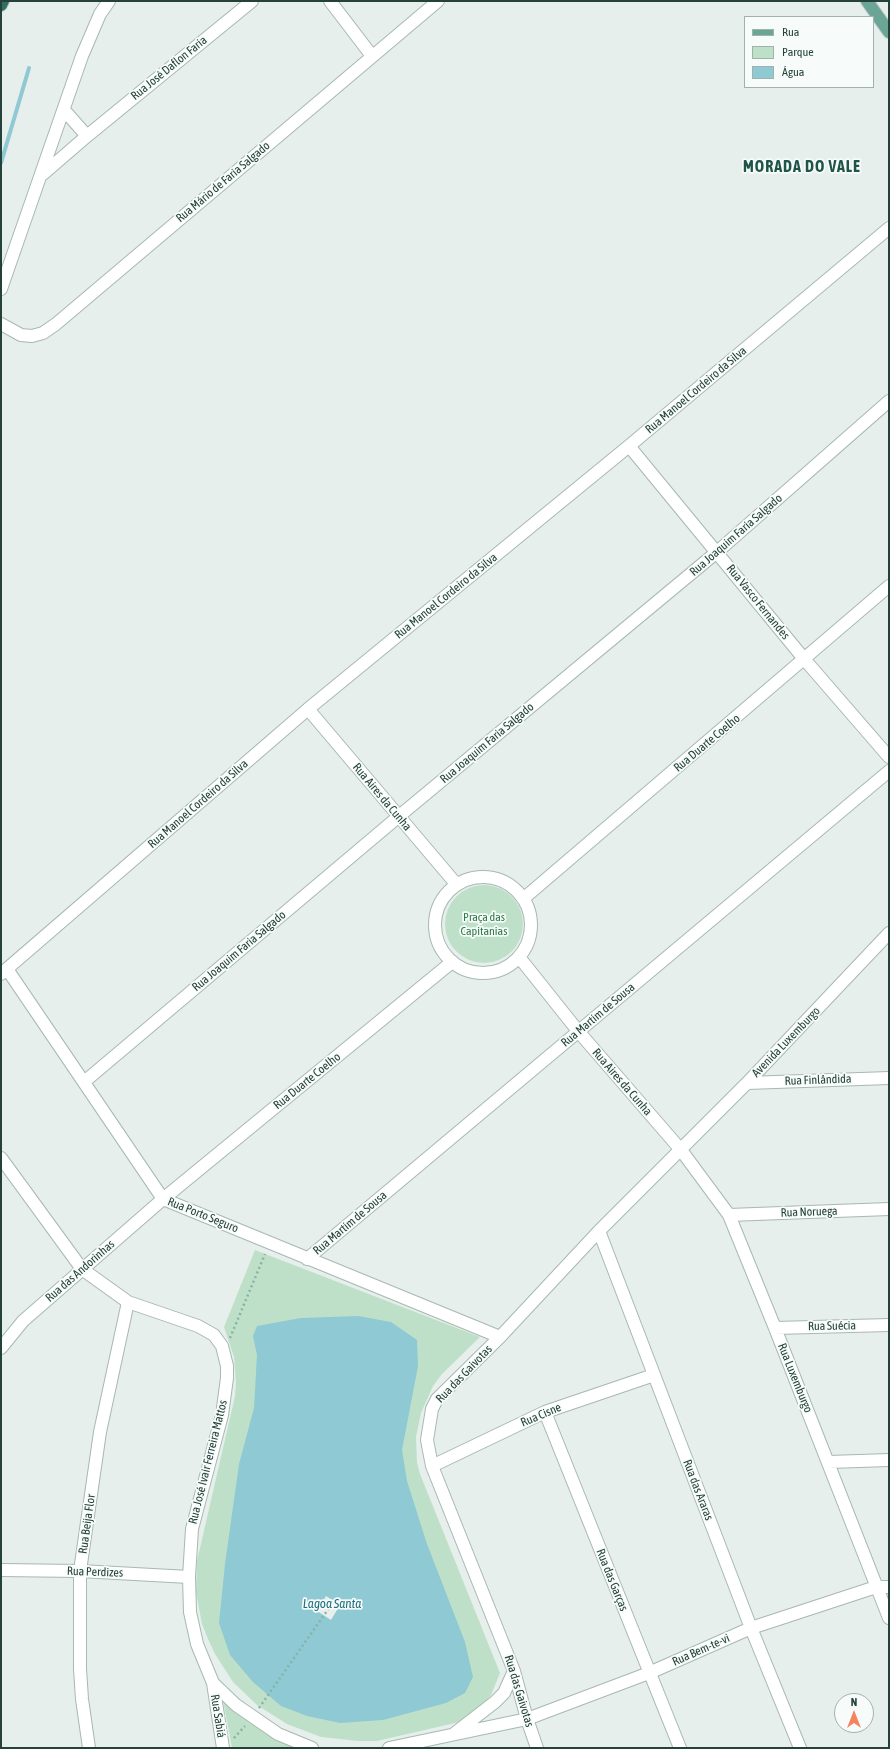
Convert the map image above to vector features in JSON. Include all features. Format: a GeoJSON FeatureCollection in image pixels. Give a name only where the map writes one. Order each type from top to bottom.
{"type":"FeatureCollection","features":[{"type":"Feature","properties":{"kind":"highway"},"geometry":{"type":"LineString","coordinates":[[1,5],[3,1]]}},
{"type":"Feature","properties":{"kind":"main road"},"geometry":{"type":"LineString","coordinates":[[867,1],[889,32]]}},
{"type":"Feature","properties":{"kind":"street"},"geometry":{"type":"LineString","coordinates":[[1,289],[42,175],[82,56],[100,14],[109,1]]}},
{"type":"Feature","properties":{"kind":"street","name":"Rua José Daflon Faria"},"geometry":{"type":"LineString","coordinates":[[42,175],[87,136],[252,1]]}},
{"type":"Feature","properties":{"kind":"street"},"geometry":{"type":"LineString","coordinates":[[330,1],[372,56]]}},
{"type":"Feature","properties":{"kind":"street","name":"Rua Mário de Faria Salgado"},"geometry":{"type":"LineString","coordinates":[[1,324],[21,335],[32,336],[43,333],[56,324],[438,1]]}},
{"type":"Feature","properties":{"kind":"street"},"geometry":{"type":"LineString","coordinates":[[64,110],[87,136]]}},
{"type":"Feature","properties":{"kind":"street","name":"Rua Manoel Cordeiro da Silva"},"geometry":{"type":"LineString","coordinates":[[4,972],[308,709],[629,446],[889,228]]}},
{"type":"Feature","properties":{"kind":"street","name":"Rua Joaquim Faria Salgado"},"geometry":{"type":"LineString","coordinates":[[84,1082],[398,817],[717,552],[889,401]]}},
{"type":"Feature","properties":{"kind":"street","name":"Rua Vasco Fernandes"},"geometry":{"type":"LineString","coordinates":[[629,446],[805,660],[889,757]]}},
{"type":"Feature","properties":{"kind":"street","name":"Rua Duarte Coelho"},"geometry":{"type":"LineString","coordinates":[[523,899],[805,660],[889,586]]}},
{"type":"Feature","properties":{"kind":"street","name":"Rua Aires da Cunha"},"geometry":{"type":"LineString","coordinates":[[308,709],[457,885]]}},
{"type":"Feature","properties":{"kind":"street","name":"Rua Martim de Sousa"},"geometry":{"type":"LineString","coordinates":[[307,1259],[889,771]]}},
{"type":"Feature","properties":{"kind":"street"},"geometry":{"type":"LineString","coordinates":[[475,878],[493,878],[510,886],[523,899],[529,913],[531,929],[527,944],[519,957],[502,969],[481,973],[466,970],[452,962],[440,948],[435,931],[436,913],[444,897],[457,885],[475,878]]}},
{"type":"Feature","properties":{"kind":"street","name":"Avenida Luxemburgo"},"geometry":{"type":"LineString","coordinates":[[681,1150],[747,1083],[889,933]]}},
{"type":"Feature","properties":{"kind":"street"},"geometry":{"type":"LineString","coordinates":[[874,949],[889,949]]}},
{"type":"Feature","properties":{"kind":"street","name":"Rua Aires da Cunha"},"geometry":{"type":"LineString","coordinates":[[519,957],[578,1032],[681,1150]]}},
{"type":"Feature","properties":{"kind":"street","name":"Rua Duarte Coelho"},"geometry":{"type":"LineString","coordinates":[[163,1199],[452,962]]}},
{"type":"Feature","properties":{"kind":"street","name":"Rua Porto Seguro"},"geometry":{"type":"LineString","coordinates":[[4,972],[84,1082],[163,1199],[500,1337]]}},
{"type":"Feature","properties":{"kind":"street","name":"Rua Finlândida"},"geometry":{"type":"LineString","coordinates":[[747,1083],[889,1078]]}},
{"type":"Feature","properties":{"kind":"street","name":"Rua Luxemburgo"},"geometry":{"type":"LineString","coordinates":[[681,1150],[729,1215],[776,1328],[889,1618]]}},
{"type":"Feature","properties":{"kind":"street","name":"Rua das Gaivotas"},"geometry":{"type":"LineString","coordinates":[[537,1748],[527,1719],[514,1671],[432,1466],[428,1451],[428,1430],[432,1410],[437,1399],[500,1337],[599,1231],[681,1150]]}},
{"type":"Feature","properties":{"kind":"street","name":"Rua José Ivair Ferreira Mattos"},"geometry":{"type":"LineString","coordinates":[[1,1158],[82,1269],[128,1302],[198,1326],[214,1335],[225,1352],[227,1378],[222,1415],[192,1530],[189,1577],[190,1612],[197,1644],[213,1684],[236,1705],[278,1734],[312,1748]]}},
{"type":"Feature","properties":{"kind":"street","name":"Rua das Andorinhas"},"geometry":{"type":"LineString","coordinates":[[1,1348],[23,1321],[163,1199]]}},
{"type":"Feature","properties":{"kind":"street","name":"Rua Noruega"},"geometry":{"type":"LineString","coordinates":[[729,1215],[889,1209]]}},
{"type":"Feature","properties":{"kind":"street","name":"Rua das Araras"},"geometry":{"type":"LineString","coordinates":[[599,1231],[751,1628],[800,1748]]}},
{"type":"Feature","properties":{"kind":"street","name":"Rua Beija Flor"},"geometry":{"type":"LineString","coordinates":[[89,1748],[82,1699],[80,1669],[80,1570],[100,1432],[128,1302]]}},
{"type":"Feature","properties":{"kind":"street","name":"Rua Suécia"},"geometry":{"type":"LineString","coordinates":[[776,1328],[889,1325]]}},
{"type":"Feature","properties":{"kind":"street","name":"Rua Cisne"},"geometry":{"type":"LineString","coordinates":[[432,1466],[545,1412],[654,1376]]}},
{"type":"Feature","properties":{"kind":"street","name":"Rua das Garças"},"geometry":{"type":"LineString","coordinates":[[545,1412],[680,1748]]}},
{"type":"Feature","properties":{"kind":"street"},"geometry":{"type":"LineString","coordinates":[[829,1462],[889,1460]]}},
{"type":"Feature","properties":{"kind":"street","name":"Rua Perdizes"},"geometry":{"type":"LineString","coordinates":[[1,1570],[80,1570],[189,1577]]}},
{"type":"Feature","properties":{"kind":"street","name":"Rua Bem-te-vi"},"geometry":{"type":"LineString","coordinates":[[527,1719],[650,1673],[751,1628],[876,1587],[889,1587]]}},
{"type":"Feature","properties":{"kind":"street"},"geometry":{"type":"LineString","coordinates":[[453,1735],[495,1702],[504,1693],[514,1671]]}},
{"type":"Feature","properties":{"kind":"street","name":"Rua Sabiá"},"geometry":{"type":"LineString","coordinates":[[213,1684],[227,1745]]}},
{"type":"Feature","properties":{"kind":"street"},"geometry":{"type":"LineString","coordinates":[[389,1748],[527,1719]]}},
{"type":"Feature","properties":{"kind":"path"},"geometry":{"type":"LineString","coordinates":[[225,1352],[270,1242]]}},
{"type":"Feature","properties":{"kind":"path"},"geometry":{"type":"LineString","coordinates":[[261,1706],[329,1608]]}},
{"type":"Feature","properties":{"kind":"path"},"geometry":{"type":"LineString","coordinates":[[227,1745],[246,1725]]}},
{"type":"Feature","properties":{"kind":"green space","name":"Praça das Capitanias"},"geometry":{"type":"Polygon","coordinates":[[[476,885],[492,885],[506,891],[517,902],[523,916],[523,932],[517,946],[506,957],[492,963],[476,963],[462,957],[451,946],[445,932],[445,916],[451,902],[462,891],[476,885]]]}},
{"type":"Feature","properties":{"kind":"green space","name":"Lagoa Santa"},"geometry":{"type":"Polygon","coordinates":[[[255,1250],[480,1337],[442,1374],[433,1386],[421,1413],[416,1437],[417,1462],[420,1474],[500,1673],[491,1695],[484,1704],[466,1719],[455,1723],[377,1741],[358,1741],[321,1737],[287,1724],[257,1705],[233,1682],[215,1654],[208,1639],[202,1624],[196,1592],[197,1561],[235,1396],[236,1383],[234,1357],[224,1327],[255,1250]]]}},
{"type":"Feature","properties":{"kind":"green space"},"geometry":{"type":"Polygon","coordinates":[[[223,1700],[300,1748],[232,1748],[223,1700]]]}},
{"type":"Feature","properties":{"kind":"water","name":"Lagoa Santa"},"geometry":{"type":"Polygon","coordinates":[[[358,1316],[391,1322],[417,1340],[418,1366],[402,1450],[407,1481],[427,1544],[465,1642],[473,1677],[465,1693],[446,1703],[383,1720],[340,1723],[307,1716],[281,1706],[253,1682],[230,1655],[219,1623],[225,1564],[239,1464],[254,1408],[257,1355],[253,1336],[257,1326],[301,1318],[358,1316]]]}},
{"type":"Feature","properties":{"kind":"pier"},"geometry":{"type":"Polygon","coordinates":[[[326,1596],[340,1605],[331,1620],[317,1611],[326,1596]]]}},
{"type":"Feature","properties":{"kind":"waterway"},"geometry":{"type":"LineString","coordinates":[[1,163],[29,68]]}},
{"type":"Feature","properties":{"kind":"district","name":"MORADA DO VALE"},"geometry":{"type":"Point","coordinates":[802,167]}}]}
